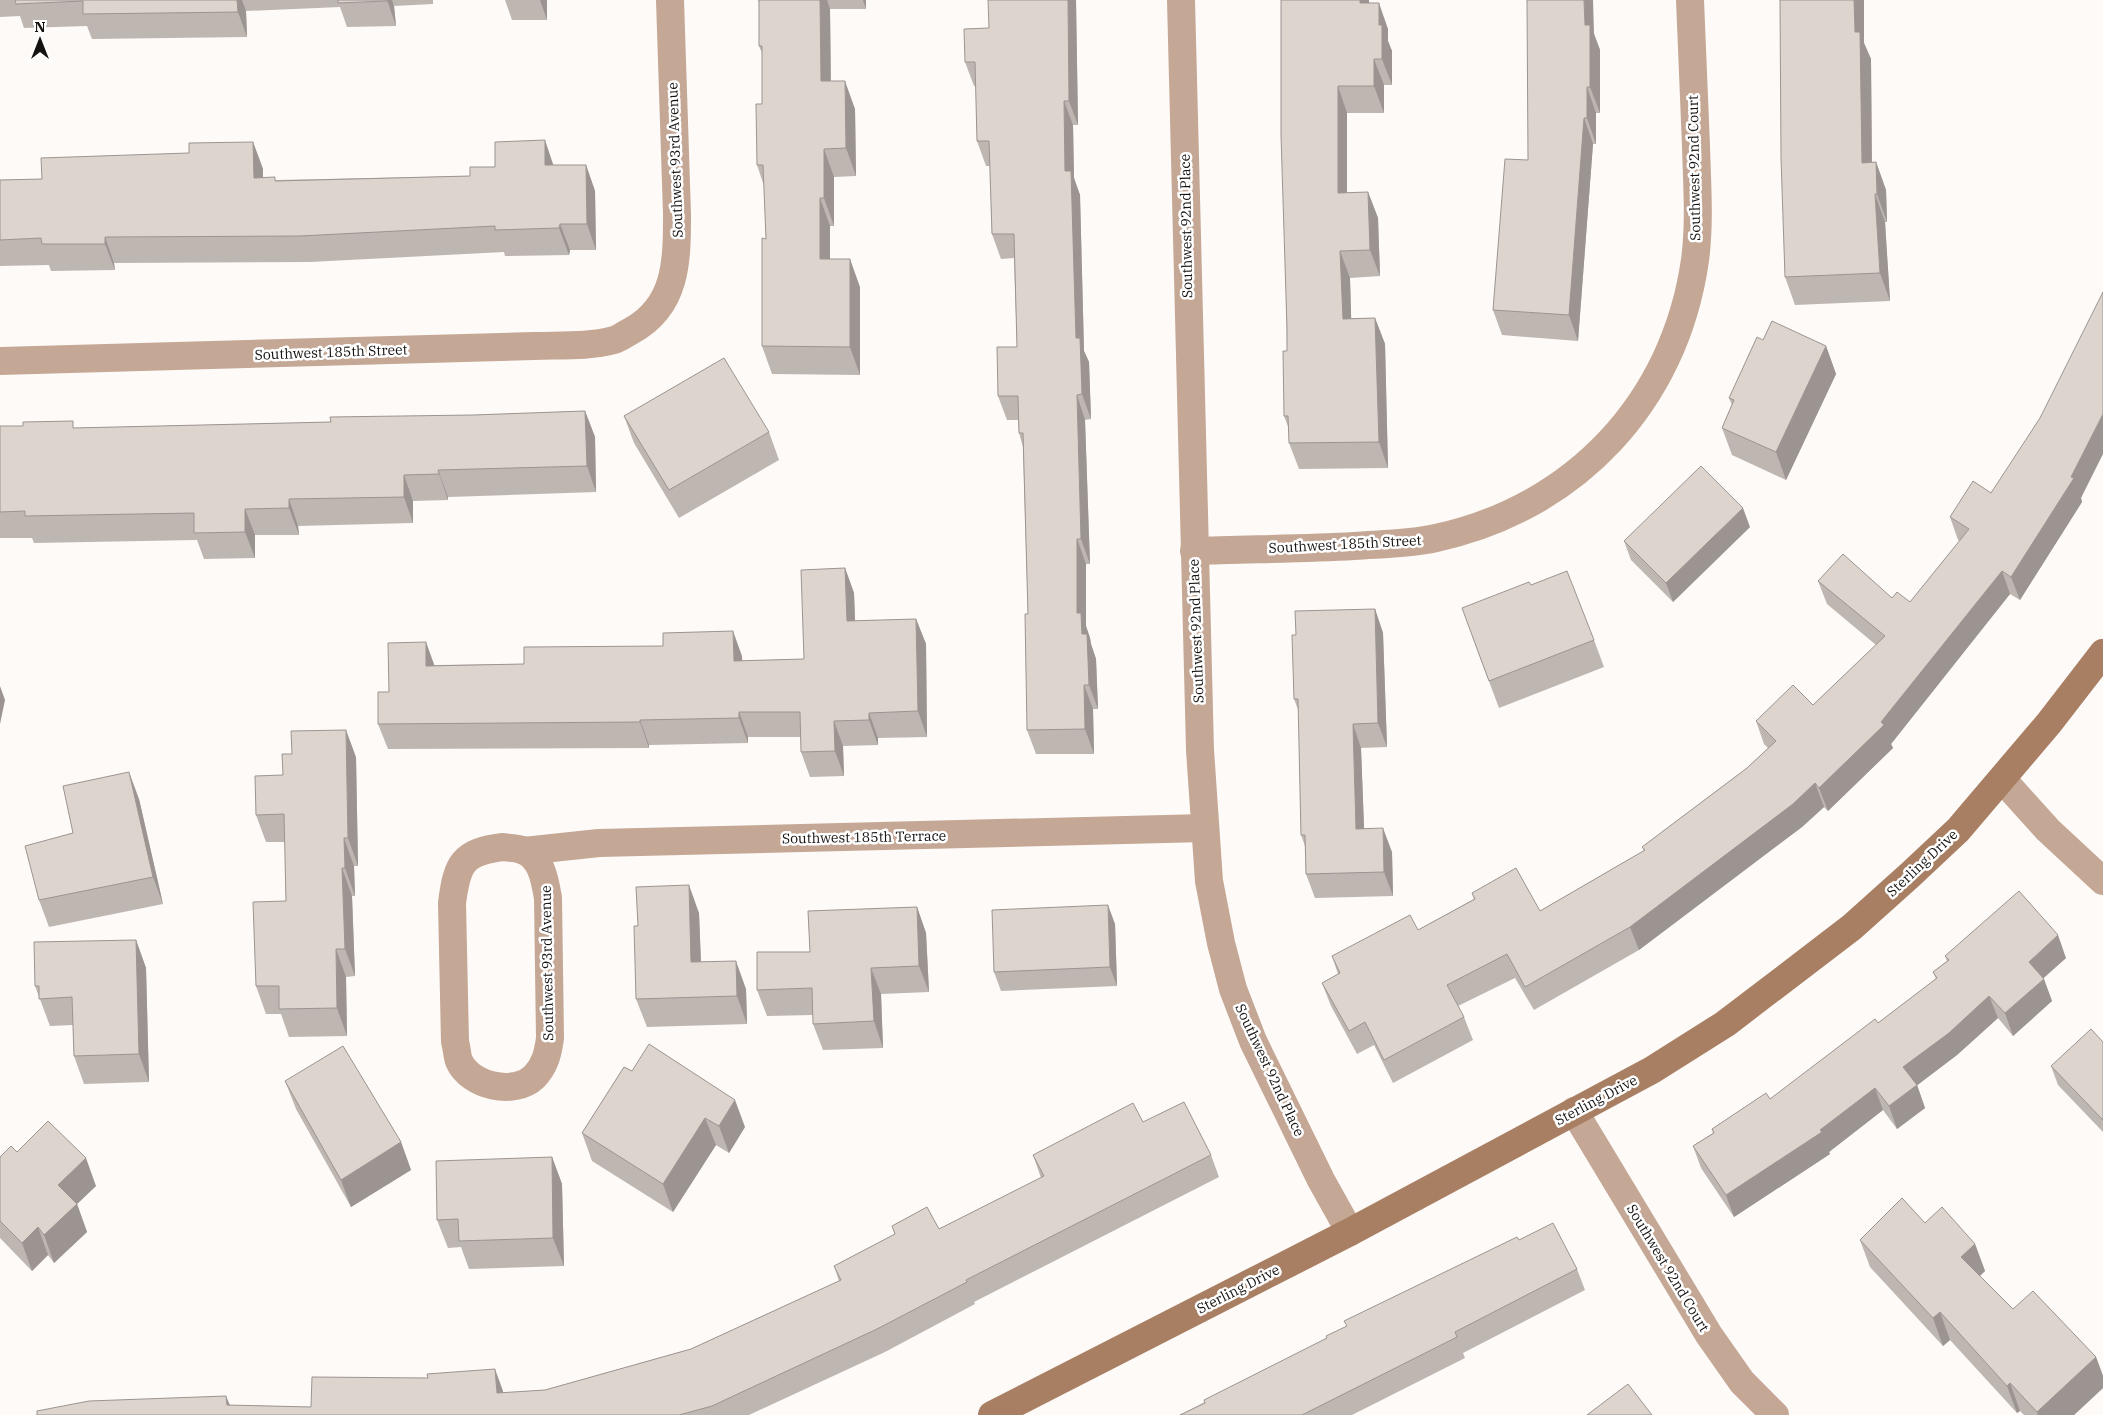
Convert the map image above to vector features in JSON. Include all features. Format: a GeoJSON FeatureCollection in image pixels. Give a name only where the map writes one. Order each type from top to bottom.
{"type":"FeatureCollection","features":[{"type":"Feature","properties":{"kind":"street","name":"Southwest 93rd Avenue"},"geometry":{"type":"LineString","coordinates":[[654,315],[665,298],[673,275],[677,248],[670,0]]}},
{"type":"Feature","properties":{"kind":"street","name":"Southwest 92nd Place"},"geometry":{"type":"LineString","coordinates":[[1181,0],[1200,750],[1209,881],[1221,943],[1233,988],[1253,1041],[1321,1180],[1350,1232]]}},
{"type":"Feature","properties":{"kind":"street","name":"Southwest 92nd Court"},"geometry":{"type":"LineString","coordinates":[[1634,412],[1653,383],[1670,349],[1686,303],[1695,259],[1697,186],[1690,0]]}},
{"type":"Feature","properties":{"kind":"street","name":"Southwest 185th Street"},"geometry":{"type":"LineString","coordinates":[[0,361],[587,344],[615,340],[654,315]]}},
{"type":"Feature","properties":{"kind":"street","name":"Southwest 185th Street"},"geometry":{"type":"LineString","coordinates":[[1194,551],[1391,544],[1434,539],[1475,528],[1519,510],[1564,483],[1605,449],[1634,412]]}},
{"type":"Feature","properties":{"kind":"street","name":"Sterling Drive"},"geometry":{"type":"LineString","coordinates":[[992,1415],[1350,1232],[1652,1070],[1725,1024],[1852,927],[1958,830],[2050,723],[2103,654]]}},
{"type":"Feature","properties":{"kind":"street"},"geometry":{"type":"LineString","coordinates":[[2002,779],[2048,830],[2103,881]]}},
{"type":"Feature","properties":{"kind":"street","name":"Southwest 185th Terrace"},"geometry":{"type":"LineString","coordinates":[[524,850],[599,843],[1204,828]]}},
{"type":"Feature","properties":{"kind":"street","name":"Southwest 93rd Avenue"},"geometry":{"type":"LineString","coordinates":[[503,847],[524,850],[538,863],[545,876],[548,898],[550,1038],[548,1054],[543,1065],[532,1078],[518,1085],[497,1086],[480,1081],[467,1073],[459,1061],[456,1042],[452,903],[455,882],[460,867],[469,857],[481,850],[503,847]]}},
{"type":"Feature","properties":{"kind":"street","name":"Southwest 92nd Court"},"geometry":{"type":"LineString","coordinates":[[1574,1111],[1709,1335],[1742,1382],[1775,1415]]}},
{"type":"Feature","properties":{"kind":"building"},"geometry":{"type":"Polygon","coordinates":[[[15,0],[237,0],[238,12],[83,14],[83,1],[16,4],[15,0]]]}},
{"type":"Feature","properties":{"kind":"building"},"geometry":{"type":"Polygon","coordinates":[[[338,0],[387,0],[387,1],[338,3],[338,0]]]}},
{"type":"Feature","properties":{"kind":"building"},"geometry":{"type":"Polygon","coordinates":[[[759,0],[820,0],[821,81],[845,81],[846,148],[824,149],[824,198],[820,198],[820,259],[850,259],[850,347],[762,346],[762,238],[766,239],[763,165],[757,165],[756,104],[762,104],[762,46],[759,46],[759,0]]]}},
{"type":"Feature","properties":{"kind":"building"},"geometry":{"type":"Polygon","coordinates":[[[988,0],[1068,0],[1069,101],[1064,101],[1065,171],[1071,171],[1076,338],[1080,338],[1082,394],[1077,395],[1081,539],[1077,539],[1077,613],[1081,613],[1082,634],[1087,634],[1089,685],[1084,685],[1085,729],[1027,730],[1025,614],[1028,614],[1023,433],[1019,433],[1018,396],[998,396],[997,347],[1017,347],[1014,234],[992,234],[989,141],[977,141],[975,62],[965,62],[964,29],[989,28],[988,0]]]}},
{"type":"Feature","properties":{"kind":"building"},"geometry":{"type":"Polygon","coordinates":[[[1281,0],[1360,0],[1360,3],[1379,3],[1379,25],[1382,25],[1382,59],[1374,59],[1374,86],[1338,86],[1338,193],[1368,192],[1370,250],[1340,251],[1343,319],[1375,318],[1379,442],[1289,443],[1288,416],[1284,416],[1283,351],[1287,351],[1287,328],[1281,135],[1281,0]]]}},
{"type":"Feature","properties":{"kind":"building"},"geometry":{"type":"Polygon","coordinates":[[[1527,0],[1584,0],[1585,25],[1590,25],[1590,87],[1587,87],[1587,118],[1584,118],[1569,315],[1493,310],[1505,159],[1528,160],[1527,0]]]}},
{"type":"Feature","properties":{"kind":"building"},"geometry":{"type":"Polygon","coordinates":[[[1780,0],[1854,0],[1855,32],[1860,32],[1862,163],[1876,162],[1877,194],[1875,194],[1880,273],[1785,277],[1781,158],[1780,0]]]}},
{"type":"Feature","properties":{"kind":"building"},"geometry":{"type":"Polygon","coordinates":[[[545,140],[545,165],[586,165],[587,224],[560,224],[559,228],[495,230],[495,226],[300,236],[105,237],[105,244],[42,244],[41,238],[0,240],[0,180],[42,179],[41,158],[189,153],[189,143],[253,142],[254,178],[275,177],[275,181],[470,176],[470,167],[495,167],[495,142],[545,140]]]}},
{"type":"Feature","properties":{"kind":"building"},"geometry":{"type":"Polygon","coordinates":[[[2103,292],[2103,414],[2071,477],[2074,478],[2011,577],[2002,571],[1881,722],[1884,725],[1819,788],[1815,783],[1793,804],[1630,927],[1525,987],[1507,954],[1447,985],[1464,1017],[1384,1060],[1365,1022],[1349,1031],[1322,983],[1340,973],[1332,956],[1410,915],[1418,930],[1475,899],[1472,893],[1516,868],[1540,911],[1645,850],[1642,847],[1747,768],[1776,741],[1756,721],[1793,685],[1813,705],[1885,636],[1818,581],[1843,554],[1892,598],[1897,592],[1910,602],[1969,529],[1950,517],[1973,481],[1991,493],[2040,418],[2103,292]]]}},
{"type":"Feature","properties":{"kind":"building"},"geometry":{"type":"Polygon","coordinates":[[[1772,321],[1826,346],[1776,452],[1722,428],[1734,400],[1729,398],[1757,337],[1763,340],[1772,321]]]}},
{"type":"Feature","properties":{"kind":"building"},"geometry":{"type":"Polygon","coordinates":[[[724,358],[769,432],[669,490],[624,416],[724,358]]]}},
{"type":"Feature","properties":{"kind":"building"},"geometry":{"type":"Polygon","coordinates":[[[585,411],[587,466],[438,470],[439,474],[404,475],[404,497],[289,499],[289,508],[245,509],[245,532],[194,533],[194,513],[25,516],[25,511],[0,512],[0,426],[23,426],[23,422],[73,421],[73,428],[331,422],[330,417],[585,411]]]}},
{"type":"Feature","properties":{"kind":"building"},"geometry":{"type":"Polygon","coordinates":[[[1701,466],[1743,508],[1666,583],[1624,541],[1701,466]]]}},
{"type":"Feature","properties":{"kind":"building"},"geometry":{"type":"Polygon","coordinates":[[[845,568],[847,621],[916,619],[918,711],[869,713],[869,720],[834,721],[835,751],[801,752],[800,712],[739,712],[739,718],[640,720],[640,722],[378,724],[378,692],[389,692],[388,643],[426,642],[426,666],[524,664],[524,647],[663,646],[663,633],[733,631],[734,661],[804,659],[801,570],[845,568]]]}},
{"type":"Feature","properties":{"kind":"building"},"geometry":{"type":"Polygon","coordinates":[[[1567,571],[1594,640],[1489,681],[1462,608],[1529,582],[1531,585],[1567,571]]]}},
{"type":"Feature","properties":{"kind":"building"},"geometry":{"type":"Polygon","coordinates":[[[1375,609],[1378,723],[1353,724],[1356,829],[1383,828],[1384,872],[1306,874],[1305,835],[1301,835],[1298,699],[1294,699],[1292,635],[1296,635],[1295,611],[1375,609]]]}},
{"type":"Feature","properties":{"kind":"building"},"geometry":{"type":"Polygon","coordinates":[[[346,730],[348,838],[344,838],[345,868],[342,868],[345,949],[336,949],[337,1008],[279,1009],[279,986],[256,986],[253,902],[286,901],[284,814],[256,815],[255,776],[283,775],[282,754],[292,754],[291,731],[346,730]]]}},
{"type":"Feature","properties":{"kind":"building"},"geometry":{"type":"Polygon","coordinates":[[[129,772],[153,877],[39,900],[25,846],[73,833],[63,786],[129,772]]]}},
{"type":"Feature","properties":{"kind":"building"},"geometry":{"type":"Polygon","coordinates":[[[689,885],[691,962],[736,961],[737,996],[636,999],[634,926],[638,926],[636,887],[689,885]]]}},
{"type":"Feature","properties":{"kind":"building"},"geometry":{"type":"Polygon","coordinates":[[[2019,891],[2058,935],[2029,962],[2044,979],[2005,1013],[1989,996],[1949,1033],[1903,1067],[1917,1085],[1889,1106],[1875,1088],[1820,1130],[1822,1132],[1726,1195],[1693,1146],[1714,1133],[1712,1129],[1766,1093],[1770,1099],[1875,1019],[1878,1023],[1937,978],[1933,972],[1949,960],[1945,956],[2019,891]]]}},
{"type":"Feature","properties":{"kind":"building"},"geometry":{"type":"Polygon","coordinates":[[[1108,905],[1110,967],[994,972],[992,910],[1108,905]]]}},
{"type":"Feature","properties":{"kind":"building"},"geometry":{"type":"Polygon","coordinates":[[[917,907],[919,966],[871,968],[874,1021],[813,1024],[812,988],[757,990],[757,952],[810,952],[808,911],[917,907]]]}},
{"type":"Feature","properties":{"kind":"building"},"geometry":{"type":"Polygon","coordinates":[[[136,940],[139,1054],[74,1056],[72,997],[39,999],[39,986],[35,986],[34,942],[136,940]]]}},
{"type":"Feature","properties":{"kind":"building"},"geometry":{"type":"Polygon","coordinates":[[[2091,1029],[2103,1042],[2103,1120],[2051,1066],[2091,1029]]]}},
{"type":"Feature","properties":{"kind":"building"},"geometry":{"type":"Polygon","coordinates":[[[649,1044],[735,1100],[719,1126],[705,1118],[663,1184],[582,1133],[624,1067],[632,1071],[649,1044]]]}},
{"type":"Feature","properties":{"kind":"building"},"geometry":{"type":"Polygon","coordinates":[[[343,1046],[401,1142],[341,1180],[285,1081],[343,1046]]]}},
{"type":"Feature","properties":{"kind":"building"},"geometry":{"type":"Polygon","coordinates":[[[1184,1102],[1211,1155],[966,1280],[967,1282],[877,1329],[712,1406],[679,1415],[37,1415],[37,1411],[89,1401],[226,1396],[227,1405],[311,1407],[312,1377],[428,1378],[427,1374],[495,1369],[497,1393],[545,1390],[691,1349],[841,1280],[834,1266],[895,1234],[892,1226],[927,1207],[939,1229],[1044,1176],[1033,1155],[1133,1103],[1143,1122],[1184,1102]]]}},
{"type":"Feature","properties":{"kind":"building"},"geometry":{"type":"Polygon","coordinates":[[[48,1121],[86,1158],[58,1185],[77,1204],[44,1235],[38,1227],[22,1243],[0,1221],[0,1157],[11,1146],[17,1152],[48,1121]]]}},
{"type":"Feature","properties":{"kind":"building"},"geometry":{"type":"Polygon","coordinates":[[[552,1157],[553,1238],[459,1241],[458,1219],[437,1220],[436,1161],[552,1157]]]}},
{"type":"Feature","properties":{"kind":"building"},"geometry":{"type":"Polygon","coordinates":[[[1902,1198],[1925,1223],[1942,1207],[1975,1244],[1961,1257],[2013,1309],[2033,1291],[2096,1357],[2037,1412],[2010,1383],[2007,1386],[1940,1312],[1933,1318],[1860,1240],[1902,1198]]]}},
{"type":"Feature","properties":{"kind":"building"},"geometry":{"type":"Polygon","coordinates":[[[1553,1223],[1577,1269],[1455,1332],[1457,1337],[1302,1415],[1180,1415],[1205,1403],[1204,1400],[1327,1338],[1326,1336],[1347,1326],[1344,1321],[1517,1237],[1519,1240],[1553,1223]]]}},
{"type":"Feature","properties":{"kind":"building"},"geometry":{"type":"Polygon","coordinates":[[[1628,1384],[1652,1415],[1587,1415],[1628,1384]]]}}]}
